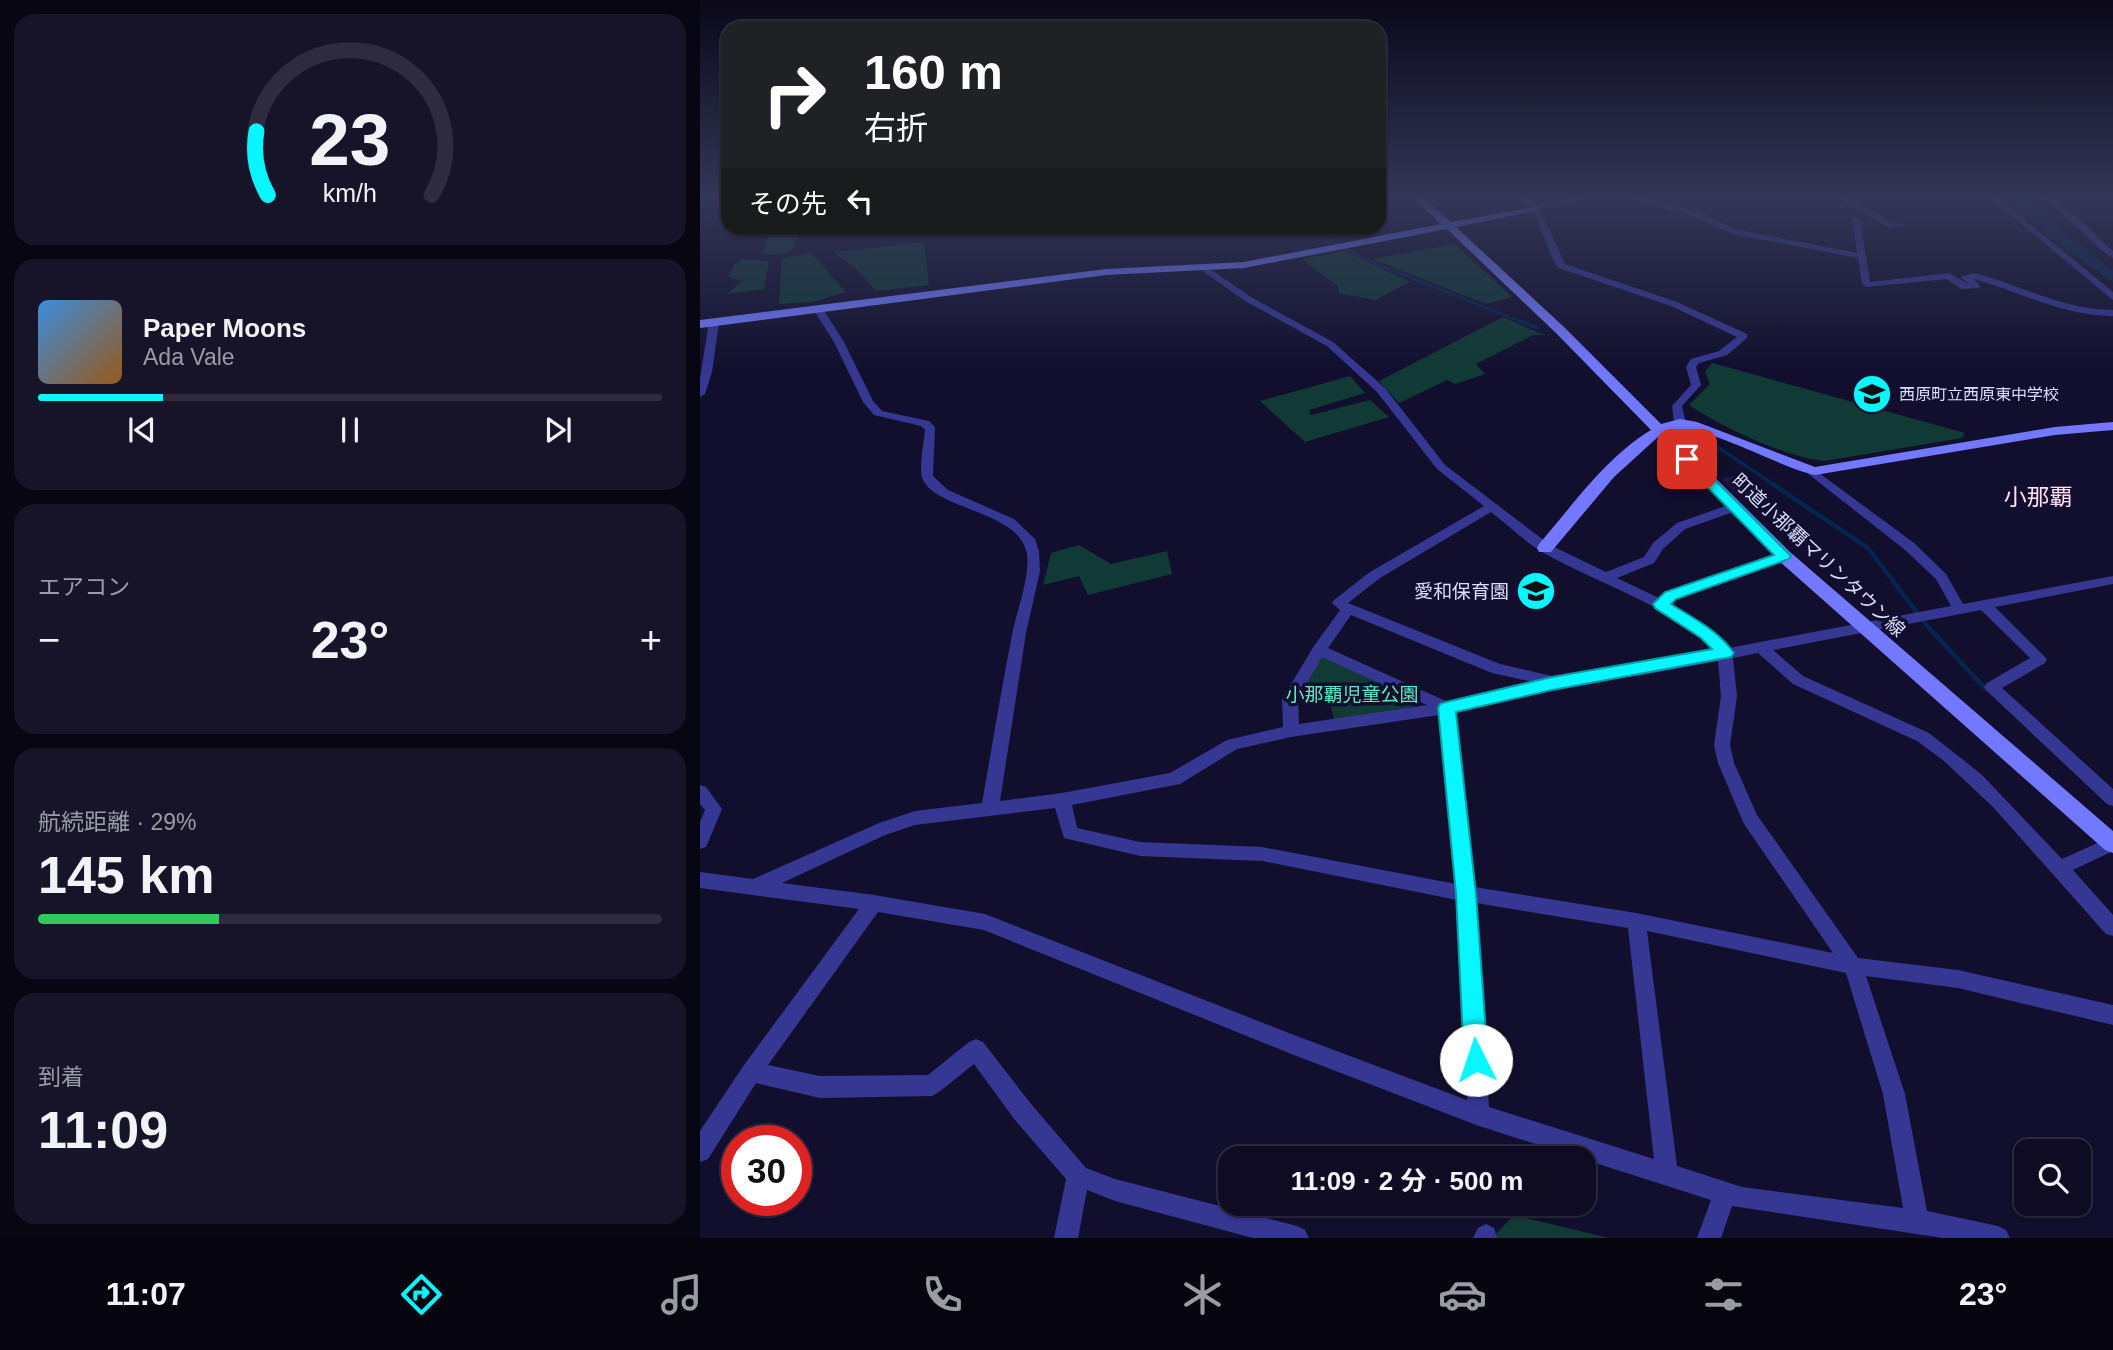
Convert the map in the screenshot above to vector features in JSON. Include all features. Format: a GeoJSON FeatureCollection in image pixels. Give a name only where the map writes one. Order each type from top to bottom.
{"type":"FeatureCollection","features":[{"type":"Feature","properties":{"kind":"street"},"geometry":{"type":"LineString","coordinates":[[700,324],[1116,271],[1244,265],[1305,255]]}},
{"type":"Feature","properties":{"kind":"street","name":"町道小那覇マリンタウン線"},"geometry":{"type":"LineString","coordinates":[[1481,255],[1784,556],[2113,843]]}},
{"type":"Feature","properties":{"kind":"street"},"geometry":{"type":"LineString","coordinates":[[1555,255],[1562,266],[1674,304],[1744,336],[1723,353],[1695,361],[1691,367],[1696,384],[1677,406],[1680,423]]}},
{"type":"Feature","properties":{"kind":"street"},"geometry":{"type":"LineString","coordinates":[[1855,255],[1861,256],[1866,284],[1949,276],[1964,287],[1976,286],[1965,276],[1973,276],[2064,308],[2113,313]]}},
{"type":"Feature","properties":{"kind":"street"},"geometry":{"type":"LineString","coordinates":[[2065,255],[2109,290]]}},
{"type":"Feature","properties":{"kind":"street"},"geometry":{"type":"LineString","coordinates":[[1203,267],[1248,299],[1330,344],[1381,390],[1441,467],[1545,548],[1660,604],[1706,634],[1725,653],[1729,696],[1722,746],[1726,763],[1750,819],[1853,966],[1894,1094],[1917,1222]]}},
{"type":"Feature","properties":{"kind":"street"},"geometry":{"type":"LineString","coordinates":[[818,309],[839,342],[868,402],[878,413],[925,423],[931,429],[927,476],[931,484],[944,493],[1010,522],[1030,542],[1034,571],[1019,633],[990,808]]}},
{"type":"Feature","properties":{"kind":"street"},"geometry":{"type":"LineString","coordinates":[[700,394],[707,372],[714,322]]}},
{"type":"Feature","properties":{"kind":"street"},"geometry":{"type":"LineString","coordinates":[[1545,548],[1632,450],[1658,430],[1669,424],[1680,423],[1811,471],[1909,546],[1941,577],[1959,609]]}},
{"type":"Feature","properties":{"kind":"street"},"geometry":{"type":"LineString","coordinates":[[1811,471],[2055,431],[2113,426]]}},
{"type":"Feature","properties":{"kind":"street"},"geometry":{"type":"LineString","coordinates":[[1491,507],[1375,575],[1339,603],[1348,609],[1497,668],[1558,683]]}},
{"type":"Feature","properties":{"kind":"street"},"geometry":{"type":"LineString","coordinates":[[1606,577],[1649,560],[1658,546],[1681,526],[1735,507]]}},
{"type":"Feature","properties":{"kind":"street"},"geometry":{"type":"LineString","coordinates":[[1660,604],[1671,595],[1784,556]]}},
{"type":"Feature","properties":{"kind":"street"},"geometry":{"type":"LineString","coordinates":[[757,886],[879,830],[915,818],[1062,800],[1174,779],[1233,744],[1291,731],[1446,708],[1558,683],[2113,580]]}},
{"type":"Feature","properties":{"kind":"street"},"geometry":{"type":"LineString","coordinates":[[1983,604],[2040,659],[1992,687],[2113,799]]}},
{"type":"Feature","properties":{"kind":"street"},"geometry":{"type":"LineString","coordinates":[[1291,731],[1290,699],[1319,650],[1348,609]]}},
{"type":"Feature","properties":{"kind":"street"},"geometry":{"type":"LineString","coordinates":[[1760,647],[1798,680],[1923,737],[1942,750],[1992,796],[2113,929]]}},
{"type":"Feature","properties":{"kind":"street"},"geometry":{"type":"LineString","coordinates":[[1319,650],[1446,708]]}},
{"type":"Feature","properties":{"kind":"street"},"geometry":{"type":"LineString","coordinates":[[1446,708],[1466,894],[1479,1115]]}},
{"type":"Feature","properties":{"kind":"street"},"geometry":{"type":"LineString","coordinates":[[700,792],[714,809],[700,842]]}},
{"type":"Feature","properties":{"kind":"street"},"geometry":{"type":"LineString","coordinates":[[1062,800],[1070,833],[1140,849],[1262,854],[1466,894],[1636,921],[1853,966],[1958,979],[2113,1015]]}},
{"type":"Feature","properties":{"kind":"street"},"geometry":{"type":"LineString","coordinates":[[2058,869],[2113,843]]}},
{"type":"Feature","properties":{"kind":"street"},"geometry":{"type":"LineString","coordinates":[[700,880],[874,903],[985,922],[1479,1115],[1725,1193],[1742,1198],[1917,1222],[1998,1238]]}},
{"type":"Feature","properties":{"kind":"street"},"geometry":{"type":"LineString","coordinates":[[700,1151],[751,1072],[874,903]]}},
{"type":"Feature","properties":{"kind":"street"},"geometry":{"type":"LineString","coordinates":[[1636,921],[1667,1174]]}},
{"type":"Feature","properties":{"kind":"street"},"geometry":{"type":"LineString","coordinates":[[751,1072],[820,1087],[932,1085],[976,1049],[1023,1112],[1078,1176],[1115,1190],[1297,1238]]}},
{"type":"Feature","properties":{"kind":"street"},"geometry":{"type":"LineString","coordinates":[[1066,1238],[1078,1176]]}},
{"type":"Feature","properties":{"kind":"street"},"geometry":{"type":"LineString","coordinates":[[1709,1238],[1725,1193]]}},
{"type":"Feature","properties":{"kind":"green space"},"geometry":{"type":"Polygon","coordinates":[[[813,255],[846,292],[812,302],[779,304],[782,258],[813,255]]]}},
{"type":"Feature","properties":{"kind":"green space"},"geometry":{"type":"Polygon","coordinates":[[[838,255],[925,255],[929,285],[876,291],[857,270],[838,255]]]}},
{"type":"Feature","properties":{"kind":"green space"},"geometry":{"type":"Polygon","coordinates":[[[1324,255],[1353,255],[1410,282],[1375,300],[1339,293],[1338,286],[1301,259],[1324,255]]]}},
{"type":"Feature","properties":{"kind":"green space"},"geometry":{"type":"Polygon","coordinates":[[[1396,255],[1467,255],[1512,297],[1486,304],[1373,259],[1396,255]]]}},
{"type":"Feature","properties":{"kind":"green space"},"geometry":{"type":"Polygon","coordinates":[[[741,259],[769,261],[764,289],[727,294],[742,281],[729,277],[734,265],[741,259]]]}},
{"type":"Feature","properties":{"kind":"green space"},"geometry":{"type":"Polygon","coordinates":[[[1503,317],[1544,335],[1533,335],[1476,364],[1485,374],[1455,384],[1447,380],[1399,403],[1379,381],[1503,317]]]}},
{"type":"Feature","properties":{"kind":"green space"},"geometry":{"type":"Polygon","coordinates":[[[1712,363],[1965,433],[1962,438],[1825,461],[1810,459],[1774,448],[1689,405],[1710,384],[1705,372],[1712,363]]]}},
{"type":"Feature","properties":{"kind":"green space"},"geometry":{"type":"Polygon","coordinates":[[[1350,376],[1365,393],[1309,410],[1311,415],[1370,400],[1389,417],[1305,442],[1260,401],[1350,376]]]}},
{"type":"Feature","properties":{"kind":"green space"},"geometry":{"type":"Polygon","coordinates":[[[1079,545],[1111,564],[1167,551],[1172,574],[1088,595],[1079,576],[1043,585],[1051,553],[1079,545]]]}},
{"type":"Feature","properties":{"kind":"green space","name":"小那覇児童公園"},"geometry":{"type":"Polygon","coordinates":[[[1321,654],[1419,700],[1418,706],[1334,720],[1329,697],[1296,699],[1321,654]]]}},
{"type":"Feature","properties":{"kind":"green space"},"geometry":{"type":"Polygon","coordinates":[[[1513,1216],[1518,1216],[1609,1238],[1492,1238],[1513,1216]]]}},
{"type":"Feature","properties":{"kind":"building"},"geometry":{"type":"Polygon","coordinates":[[[1743,474],[1758,489],[1736,493],[1722,479],[1743,474]]]}},
{"type":"Feature","properties":{"kind":"waterway"},"geometry":{"type":"LineString","coordinates":[[1358,255],[1527,324]]}},
{"type":"Feature","properties":{"kind":"waterway"},"geometry":{"type":"LineString","coordinates":[[2083,255],[2113,277]]}},
{"type":"Feature","properties":{"kind":"waterway"},"geometry":{"type":"LineString","coordinates":[[1523,322],[1537,328]]}},
{"type":"Feature","properties":{"kind":"waterway"},"geometry":{"type":"LineString","coordinates":[[1698,434],[1770,482]]}},
{"type":"Feature","properties":{"kind":"waterway"},"geometry":{"type":"LineString","coordinates":[[1768,481],[1868,548],[1928,627],[1978,681]]}},
{"type":"Feature","properties":{"kind":"waterway"},"geometry":{"type":"LineString","coordinates":[[1978,681],[1986,689]]}},
{"type":"Feature","properties":{"kind":"place","name":"西原町立西原東中学校"},"geometry":{"type":"Point","coordinates":[1872,394]}},
{"type":"Feature","properties":{"kind":"place","name":"愛和保育園"},"geometry":{"type":"Point","coordinates":[1536,591]}},
{"type":"Feature","properties":{"kind":"district","name":"小那覇"},"geometry":{"type":"Point","coordinates":[2038,497]}},
{"type":"Feature","properties":{"kind":"route"},"geometry":{"type":"LineString","coordinates":[[1476,1060],[1466,894],[1446,708],[1552,684],[1725,653],[1706,634],[1660,604],[1671,595],[1784,556],[1687,459]]}}]}
